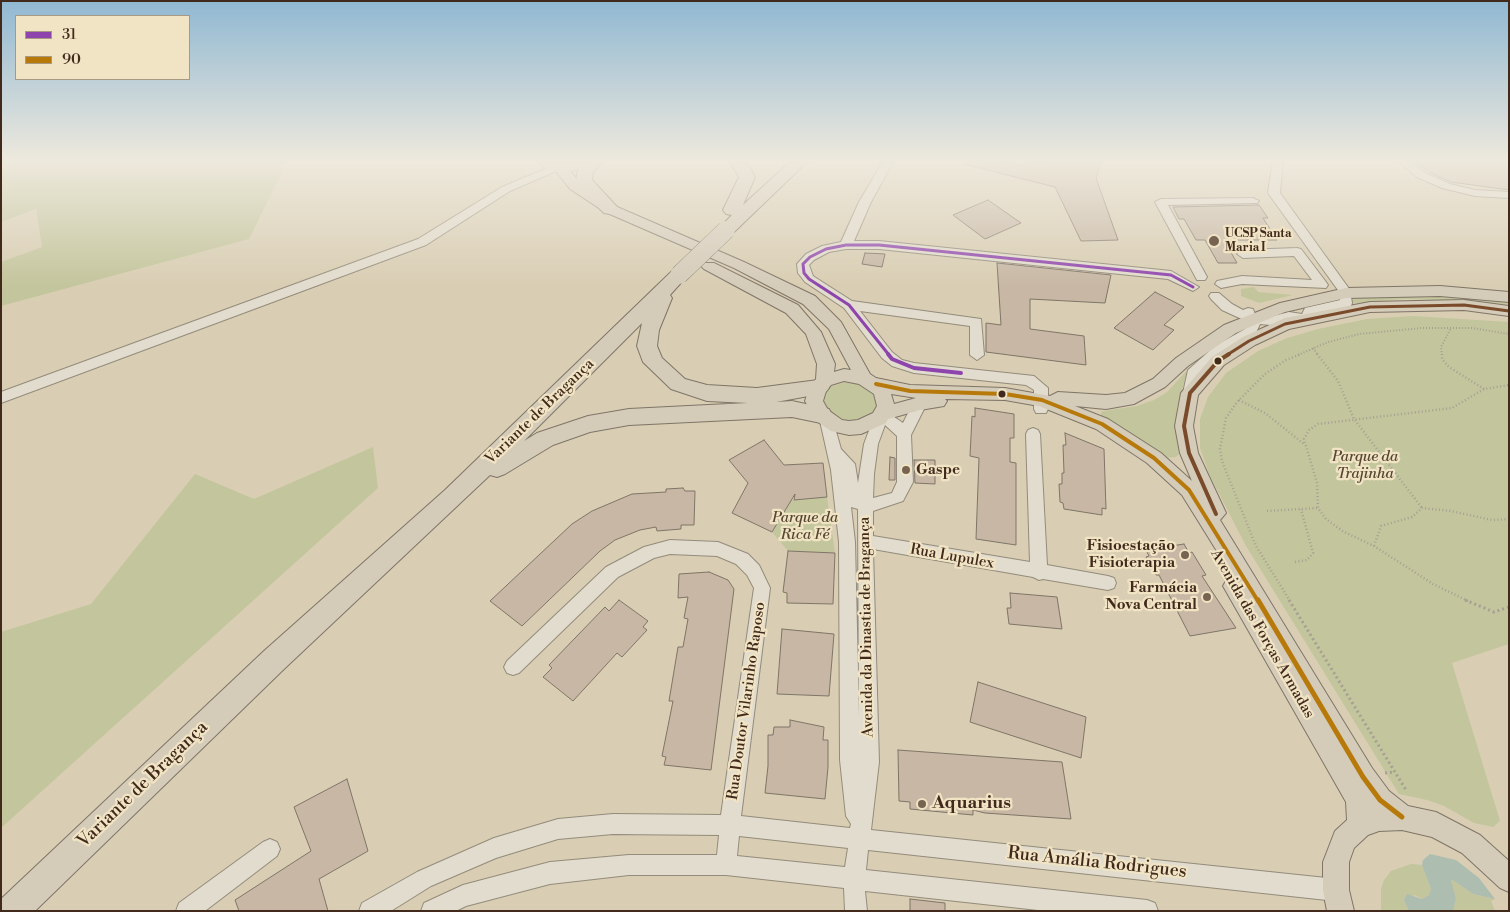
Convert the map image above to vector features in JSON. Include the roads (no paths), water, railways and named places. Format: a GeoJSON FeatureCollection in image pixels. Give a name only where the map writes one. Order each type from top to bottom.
{"type":"FeatureCollection","features":[{"type":"Feature","properties":{"kind":"highway"},"geometry":{"type":"LineString","coordinates":[[603,203],[610,209]]}},
{"type":"Feature","properties":{"kind":"highway"},"geometry":{"type":"LineString","coordinates":[[732,210],[735,203]]}},
{"type":"Feature","properties":{"kind":"highway","name":"Variante de Bragança"},"geometry":{"type":"LineString","coordinates":[[720,228],[732,210],[740,203]]}},
{"type":"Feature","properties":{"kind":"highway","name":"Variante de Bragança"},"geometry":{"type":"LineString","coordinates":[[12,911],[274,660],[453,497],[720,228],[750,203]]}},
{"type":"Feature","properties":{"kind":"highway"},"geometry":{"type":"LineString","coordinates":[[671,277],[649,330],[647,346],[652,362],[669,378],[690,389],[707,393],[757,396],[797,392],[822,384]]}},
{"type":"Feature","properties":{"kind":"highway","name":"Variante de Bragança"},"geometry":{"type":"LineString","coordinates":[[274,660],[441,490],[671,277]]}},
{"type":"Feature","properties":{"kind":"highway"},"geometry":{"type":"LineString","coordinates":[[453,497],[469,493],[503,462],[545,439],[588,424],[629,417],[792,408],[824,418]]}},
{"type":"Feature","properties":{"kind":"main road"},"geometry":{"type":"LineString","coordinates":[[583,203],[622,227],[728,274],[792,309],[813,332],[826,364],[822,384],[814,401],[824,418],[837,426],[861,428],[882,416],[886,398],[870,381],[835,326],[809,300],[739,265],[610,209],[600,203]]}},
{"type":"Feature","properties":{"kind":"main road"},"geometry":{"type":"LineString","coordinates":[[1041,405],[1057,398],[1106,402],[1128,399],[1145,392],[1159,383],[1182,362],[1230,329],[1273,311],[1346,293],[1440,291],[1509,297]]}},
{"type":"Feature","properties":{"kind":"main road"},"geometry":{"type":"LineString","coordinates":[[1222,540],[1224,531],[1188,449],[1184,426],[1190,393],[1218,361],[1249,341],[1285,324],[1370,307],[1464,305],[1509,311]]}},
{"type":"Feature","properties":{"kind":"main road"},"geometry":{"type":"LineString","coordinates":[[822,384],[844,375],[870,381]]}},
{"type":"Feature","properties":{"kind":"main road","name":"Avenida das Forças Armadas"},"geometry":{"type":"LineString","coordinates":[[870,381],[910,391],[1005,394],[1041,405],[1129,440],[1153,464],[1188,506],[1198,522],[1348,779],[1358,801],[1360,825]]}},
{"type":"Feature","properties":{"kind":"main road","name":"Avenida das Forças Armadas"},"geometry":{"type":"LineString","coordinates":[[882,416],[920,403],[945,400],[993,400],[1041,405]]}},
{"type":"Feature","properties":{"kind":"main road"},"geometry":{"type":"LineString","coordinates":[[1096,427],[1096,410],[1106,402]]}},
{"type":"Feature","properties":{"kind":"main road"},"geometry":{"type":"LineString","coordinates":[[1153,464],[1174,464],[1188,449]]}},
{"type":"Feature","properties":{"kind":"main road","name":"Avenida das Forças Armadas"},"geometry":{"type":"LineString","coordinates":[[1153,464],[1189,490],[1222,540],[1363,777],[1380,800],[1402,817]]}},
{"type":"Feature","properties":{"kind":"main road"},"geometry":{"type":"LineString","coordinates":[[1339,900],[1336,862],[1344,840],[1360,825],[1379,818],[1402,817],[1436,825],[1471,844],[1507,873]]}},
{"type":"Feature","properties":{"kind":"street"},"geometry":{"type":"LineString","coordinates":[[1,398],[422,242],[485,203]]}},
{"type":"Feature","properties":{"kind":"street"},"geometry":{"type":"LineString","coordinates":[[846,245],[864,203]]}},
{"type":"Feature","properties":{"kind":"street"},"geometry":{"type":"LineString","coordinates":[[1161,203],[1197,281],[1200,293],[1220,291],[1242,280],[1322,285],[1297,252],[1243,254]]}},
{"type":"Feature","properties":{"kind":"street"},"geometry":{"type":"LineString","coordinates":[[1041,405],[1041,388],[1029,380],[902,365],[887,355],[849,305],[809,279],[803,264],[810,257],[826,249],[846,245],[879,245],[1197,281],[1209,278],[1234,305],[1253,319],[1270,321],[1289,316],[1305,319],[1310,310],[1346,303],[1346,293],[1281,203]]}},
{"type":"Feature","properties":{"kind":"street"},"geometry":{"type":"LineString","coordinates":[[849,305],[976,322],[977,355]]}},
{"type":"Feature","properties":{"kind":"street"},"geometry":{"type":"LineString","coordinates":[[1234,305],[1273,311]]}},
{"type":"Feature","properties":{"kind":"street"},"geometry":{"type":"LineString","coordinates":[[1230,329],[1234,305]]}},
{"type":"Feature","properties":{"kind":"street"},"geometry":{"type":"LineString","coordinates":[[865,326],[882,310]]}},
{"type":"Feature","properties":{"kind":"street"},"geometry":{"type":"LineString","coordinates":[[1190,393],[1193,373],[1220,349],[1250,332],[1254,325],[1253,319]]}},
{"type":"Feature","properties":{"kind":"street"},"geometry":{"type":"LineString","coordinates":[[835,449],[847,464],[852,497],[856,502],[866,505],[897,497],[905,482],[904,435],[920,403]]}},
{"type":"Feature","properties":{"kind":"street"},"geometry":{"type":"LineString","coordinates":[[882,416],[896,424],[904,435]]}},
{"type":"Feature","properties":{"kind":"street","name":"Avenida da Dinastia de Bragança"},"geometry":{"type":"LineString","coordinates":[[856,911],[854,879],[869,762],[865,541],[866,474],[871,444],[882,416]]}},
{"type":"Feature","properties":{"kind":"street","name":"Avenida da Dinastia de Bragança"},"geometry":{"type":"LineString","coordinates":[[824,418],[835,449],[847,542],[850,760],[858,838]]}},
{"type":"Feature","properties":{"kind":"street"},"geometry":{"type":"LineString","coordinates":[[1033,434],[1039,572]]}},
{"type":"Feature","properties":{"kind":"street","name":"Rua Lupulex"},"geometry":{"type":"LineString","coordinates":[[865,541],[1108,583]]}},
{"type":"Feature","properties":{"kind":"street","name":"Rua Doutor Vilarinho Raposo"},"geometry":{"type":"LineString","coordinates":[[513,667],[612,572],[650,552],[670,547],[718,549],[742,559],[753,570],[762,588],[726,865]]}},
{"type":"Feature","properties":{"kind":"street","name":"Rua Amália Rodrigues"},"geometry":{"type":"LineString","coordinates":[[370,911],[424,879],[494,848],[558,829],[613,824],[730,825],[858,838],[1339,900]]}},
{"type":"Feature","properties":{"kind":"street"},"geometry":{"type":"LineString","coordinates":[[187,911],[270,849]]}},
{"type":"Feature","properties":{"kind":"street"},"geometry":{"type":"LineString","coordinates":[[432,911],[463,896],[550,873],[629,865],[726,865],[1147,911]]}},
{"type":"Feature","properties":{"kind":"place","name":"UCSP Santa Maria I"},"geometry":{"type":"Point","coordinates":[1214,241]}},
{"type":"Feature","properties":{"kind":"place","name":"Gaspe"},"geometry":{"type":"Point","coordinates":[906,470]}},
{"type":"Feature","properties":{"kind":"place","name":"Fisioestação Fisioterapia"},"geometry":{"type":"Point","coordinates":[1185,555]}},
{"type":"Feature","properties":{"kind":"place","name":"Farmácia Nova Central"},"geometry":{"type":"Point","coordinates":[1207,597]}},
{"type":"Feature","properties":{"kind":"place","name":"Aquarius"},"geometry":{"type":"Point","coordinates":[922,804]}},
{"type":"Feature","properties":{"kind":"park label","name":"Parque da Trajinha"},"geometry":{"type":"Point","coordinates":[1365,466]}},
{"type":"Feature","properties":{"kind":"park label","name":"Parque da Rica Fé"},"geometry":{"type":"Point","coordinates":[805,526]}}]}
